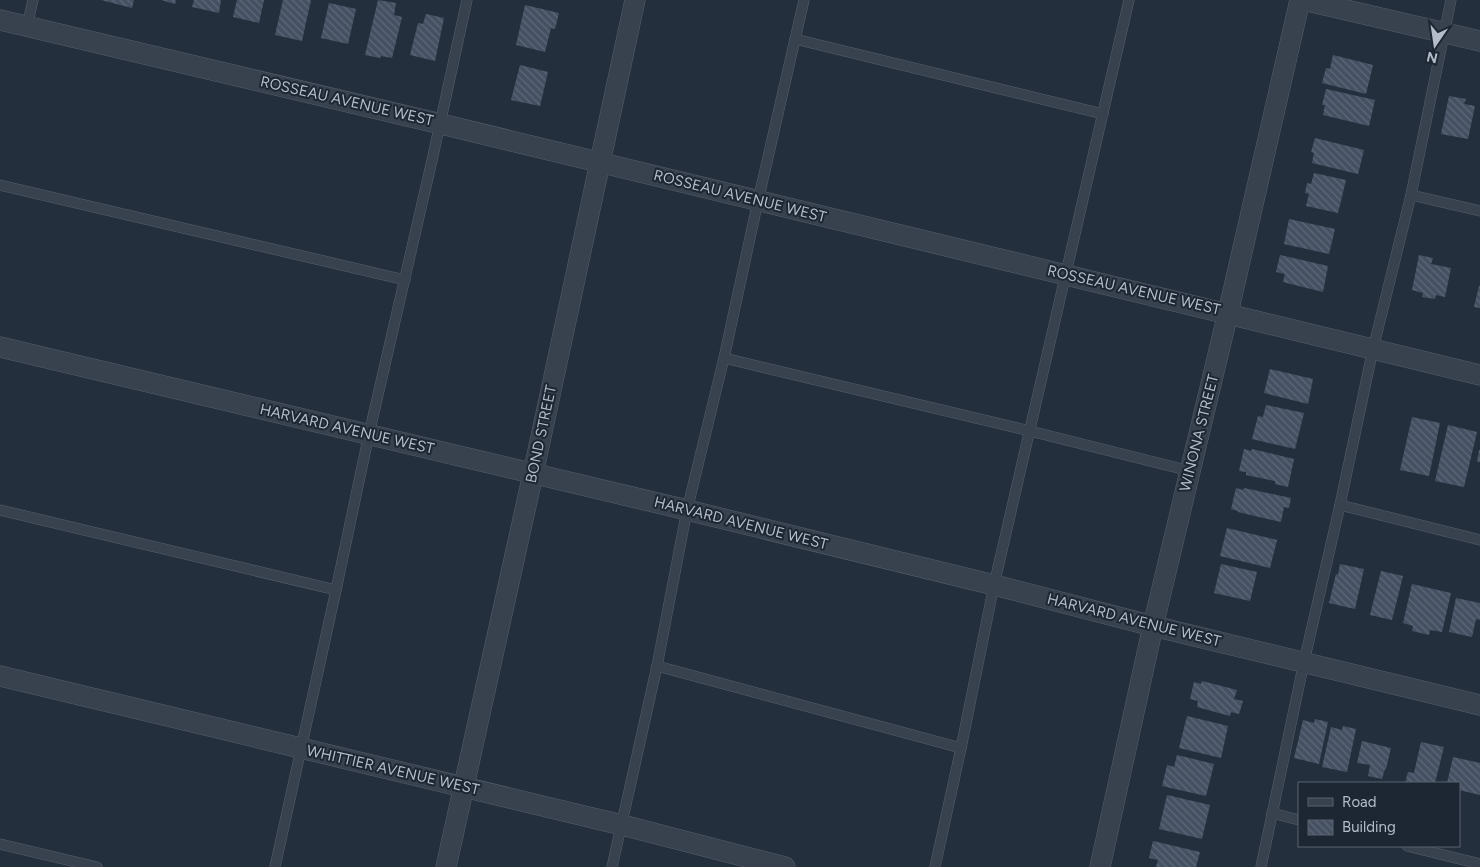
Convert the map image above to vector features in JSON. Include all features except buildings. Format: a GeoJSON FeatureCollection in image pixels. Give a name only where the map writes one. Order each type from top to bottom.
{"type":"FeatureCollection","features":[{"type":"Feature","properties":{"kind":"street","name":"BOND STREET"},"geometry":{"type":"LineString","coordinates":[[446,867],[635,0]]}},
{"type":"Feature","properties":{"kind":"street"},"geometry":{"type":"LineString","coordinates":[[1302,0],[1480,41]]}},
{"type":"Feature","properties":{"kind":"street","name":"WINONA STREET"},"geometry":{"type":"LineString","coordinates":[[1100,867],[1153,626],[1302,0]]}},
{"type":"Feature","properties":{"kind":"street","name":"ROSSEAU AVENUE WEST"},"geometry":{"type":"LineString","coordinates":[[0,20],[600,162],[1480,375]]}},
{"type":"Feature","properties":{"kind":"street","name":"HARVARD AVENUE WEST"},"geometry":{"type":"LineString","coordinates":[[0,347],[687,510],[1480,705]]}},
{"type":"Feature","properties":{"kind":"street","name":"WHITTIER AVENUE WEST"},"geometry":{"type":"LineString","coordinates":[[0,676],[622,825],[786,867]]}},
{"type":"Feature","properties":{"kind":"lane"},"geometry":{"type":"LineString","coordinates":[[27,26],[33,0]]}},
{"type":"Feature","properties":{"kind":"lane"},"geometry":{"type":"LineString","coordinates":[[275,867],[369,434],[467,0]]}},
{"type":"Feature","properties":{"kind":"lane"},"geometry":{"type":"LineString","coordinates":[[612,867],[657,666],[687,510],[724,358],[804,0]]}},
{"type":"Feature","properties":{"kind":"lane"},"geometry":{"type":"LineString","coordinates":[[935,867],[994,585],[1129,0]]}},
{"type":"Feature","properties":{"kind":"lane"},"geometry":{"type":"LineString","coordinates":[[1261,867],[1373,349],[1411,194],[1451,0]]}},
{"type":"Feature","properties":{"kind":"lane"},"geometry":{"type":"LineString","coordinates":[[795,39],[1103,114]]}},
{"type":"Feature","properties":{"kind":"lane"},"geometry":{"type":"LineString","coordinates":[[0,185],[405,280]]}},
{"type":"Feature","properties":{"kind":"lane"},"geometry":{"type":"LineString","coordinates":[[1411,194],[1480,211]]}},
{"type":"Feature","properties":{"kind":"lane"},"geometry":{"type":"LineString","coordinates":[[724,358],[1190,471]]}},
{"type":"Feature","properties":{"kind":"lane"},"geometry":{"type":"LineString","coordinates":[[1340,506],[1480,540]]}},
{"type":"Feature","properties":{"kind":"lane"},"geometry":{"type":"LineString","coordinates":[[0,510],[336,590]]}},
{"type":"Feature","properties":{"kind":"lane"},"geometry":{"type":"LineString","coordinates":[[657,666],[961,748]]}},
{"type":"Feature","properties":{"kind":"lane"},"geometry":{"type":"LineString","coordinates":[[1272,813],[1298,820]]}},
{"type":"Feature","properties":{"kind":"lane"},"geometry":{"type":"LineString","coordinates":[[0,844],[97,867]]}},
{"type":"Feature","properties":{"kind":"lane"},"geometry":{"type":"LineString","coordinates":[[1411,847],[1480,864]]}}]}
